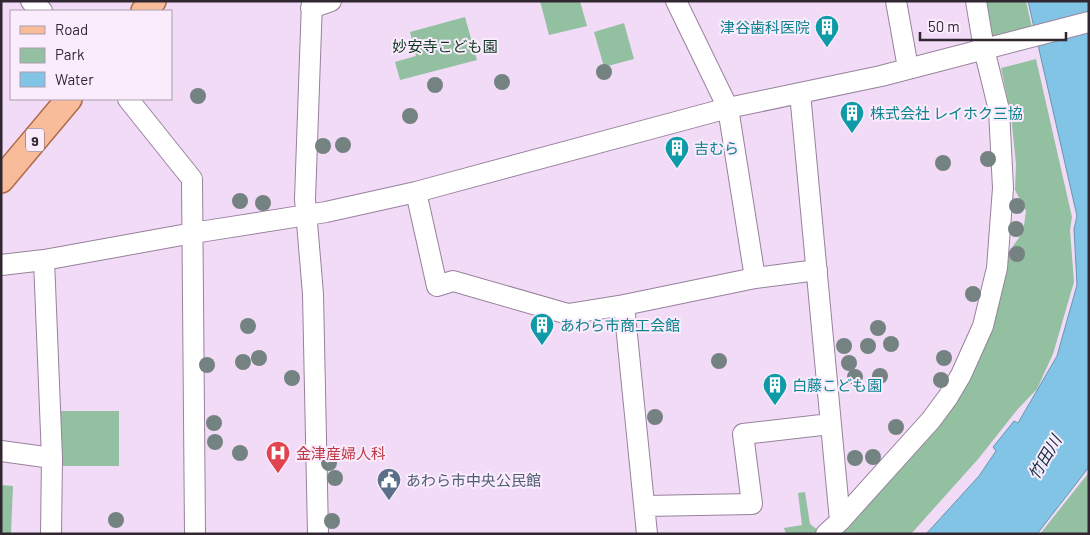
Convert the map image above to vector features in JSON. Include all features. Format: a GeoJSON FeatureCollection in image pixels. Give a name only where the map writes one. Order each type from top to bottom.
{"type":"FeatureCollection","features":[{"type":"Feature","properties":{"kind":"main road","name":"9"},"geometry":{"type":"LineString","coordinates":[[1,180],[68,100]]}},
{"type":"Feature","properties":{"kind":"street"},"geometry":{"type":"LineString","coordinates":[[31,1],[41,10]]}},
{"type":"Feature","properties":{"kind":"street"},"geometry":{"type":"LineString","coordinates":[[318,534],[313,294],[305,216],[311,5],[331,1]]}},
{"type":"Feature","properties":{"kind":"street"},"geometry":{"type":"LineString","coordinates":[[676,1],[728,108],[755,278]]}},
{"type":"Feature","properties":{"kind":"street"},"geometry":{"type":"LineString","coordinates":[[896,1],[908,68]]}},
{"type":"Feature","properties":{"kind":"street"},"geometry":{"type":"LineString","coordinates":[[833,527],[931,420],[961,375],[983,326],[997,268],[1003,188],[999,110],[990,48],[976,1]]}},
{"type":"Feature","properties":{"kind":"street"},"geometry":{"type":"LineString","coordinates":[[1,265],[44,260],[193,233],[305,216],[416,192],[728,108],[908,68],[1089,22]]}},
{"type":"Feature","properties":{"kind":"street"},"geometry":{"type":"LineString","coordinates":[[800,93],[830,424],[833,527]]}},
{"type":"Feature","properties":{"kind":"street"},"geometry":{"type":"LineString","coordinates":[[129,100],[192,179],[195,534]]}},
{"type":"Feature","properties":{"kind":"street"},"geometry":{"type":"LineString","coordinates":[[416,192],[437,286],[453,280],[568,314],[624,305],[755,278],[817,270]]}},
{"type":"Feature","properties":{"kind":"street"},"geometry":{"type":"LineString","coordinates":[[44,260],[52,458],[51,534]]}},
{"type":"Feature","properties":{"kind":"street"},"geometry":{"type":"LineString","coordinates":[[624,305],[647,534]]}},
{"type":"Feature","properties":{"kind":"street"},"geometry":{"type":"LineString","coordinates":[[645,506],[752,504],[743,434],[830,424]]}},
{"type":"Feature","properties":{"kind":"street"},"geometry":{"type":"LineString","coordinates":[[1,451],[52,458]]}},
{"type":"Feature","properties":{"kind":"green space"},"geometry":{"type":"Polygon","coordinates":[[[540,1],[580,1],[587,26],[549,35],[540,1]]]}},
{"type":"Feature","properties":{"kind":"green space"},"geometry":{"type":"Polygon","coordinates":[[[984,1],[1026,1],[1032,28],[991,40],[984,1]]]}},
{"type":"Feature","properties":{"kind":"green space","name":"妙安寺こども園"},"geometry":{"type":"Polygon","coordinates":[[[465,17],[477,60],[400,80],[395,62],[416,56],[410,32],[465,17]]]}},
{"type":"Feature","properties":{"kind":"green space"},"geometry":{"type":"Polygon","coordinates":[[[624,23],[634,59],[604,67],[594,32],[624,23]]]}},
{"type":"Feature","properties":{"kind":"green space"},"geometry":{"type":"Polygon","coordinates":[[[1036,59],[1072,217],[1070,230],[1074,282],[1053,354],[1037,389],[911,534],[839,534],[953,397],[1006,256],[1023,232],[1026,211],[1015,190],[1016,164],[1011,115],[1001,68],[1036,59]]]}},
{"type":"Feature","properties":{"kind":"green space"},"geometry":{"type":"Polygon","coordinates":[[[58,411],[119,411],[119,466],[58,466],[58,411]]]}},
{"type":"Feature","properties":{"kind":"green space"},"geometry":{"type":"Polygon","coordinates":[[[1088,474],[1089,534],[1040,534],[1082,481],[1088,474]]]}},
{"type":"Feature","properties":{"kind":"green space"},"geometry":{"type":"Polygon","coordinates":[[[1,485],[13,486],[11,534],[1,534],[1,485]]]}},
{"type":"Feature","properties":{"kind":"green space"},"geometry":{"type":"Polygon","coordinates":[[[805,492],[810,524],[819,531],[815,534],[786,534],[784,528],[802,525],[798,493],[805,492]]]}},
{"type":"Feature","properties":{"kind":"water","name":"竹田川"},"geometry":{"type":"Polygon","coordinates":[[[1028,1],[1089,1],[1089,467],[1037,534],[926,534],[979,476],[996,451],[993,447],[1014,421],[1018,423],[1057,356],[1077,285],[1074,229],[1077,216],[1028,1]]]}},
{"type":"Feature","properties":{"kind":"place","name":"津谷歯科医院"},"geometry":{"type":"Point","coordinates":[827,48]}},
{"type":"Feature","properties":{"kind":"place","name":"株式会社 レイホク三協"},"geometry":{"type":"Point","coordinates":[852,134]}},
{"type":"Feature","properties":{"kind":"place","name":"吉むら"},"geometry":{"type":"Point","coordinates":[677,169]}},
{"type":"Feature","properties":{"kind":"place","name":"あわら市商工会館"},"geometry":{"type":"Point","coordinates":[542,346]}},
{"type":"Feature","properties":{"kind":"place","name":"白藤こども園"},"geometry":{"type":"Point","coordinates":[775,406]}},
{"type":"Feature","properties":{"kind":"place","name":"金津産婦人科"},"geometry":{"type":"Point","coordinates":[278,474]}},
{"type":"Feature","properties":{"kind":"place","name":"あわら市中央公民館"},"geometry":{"type":"Point","coordinates":[389,501]}}]}
